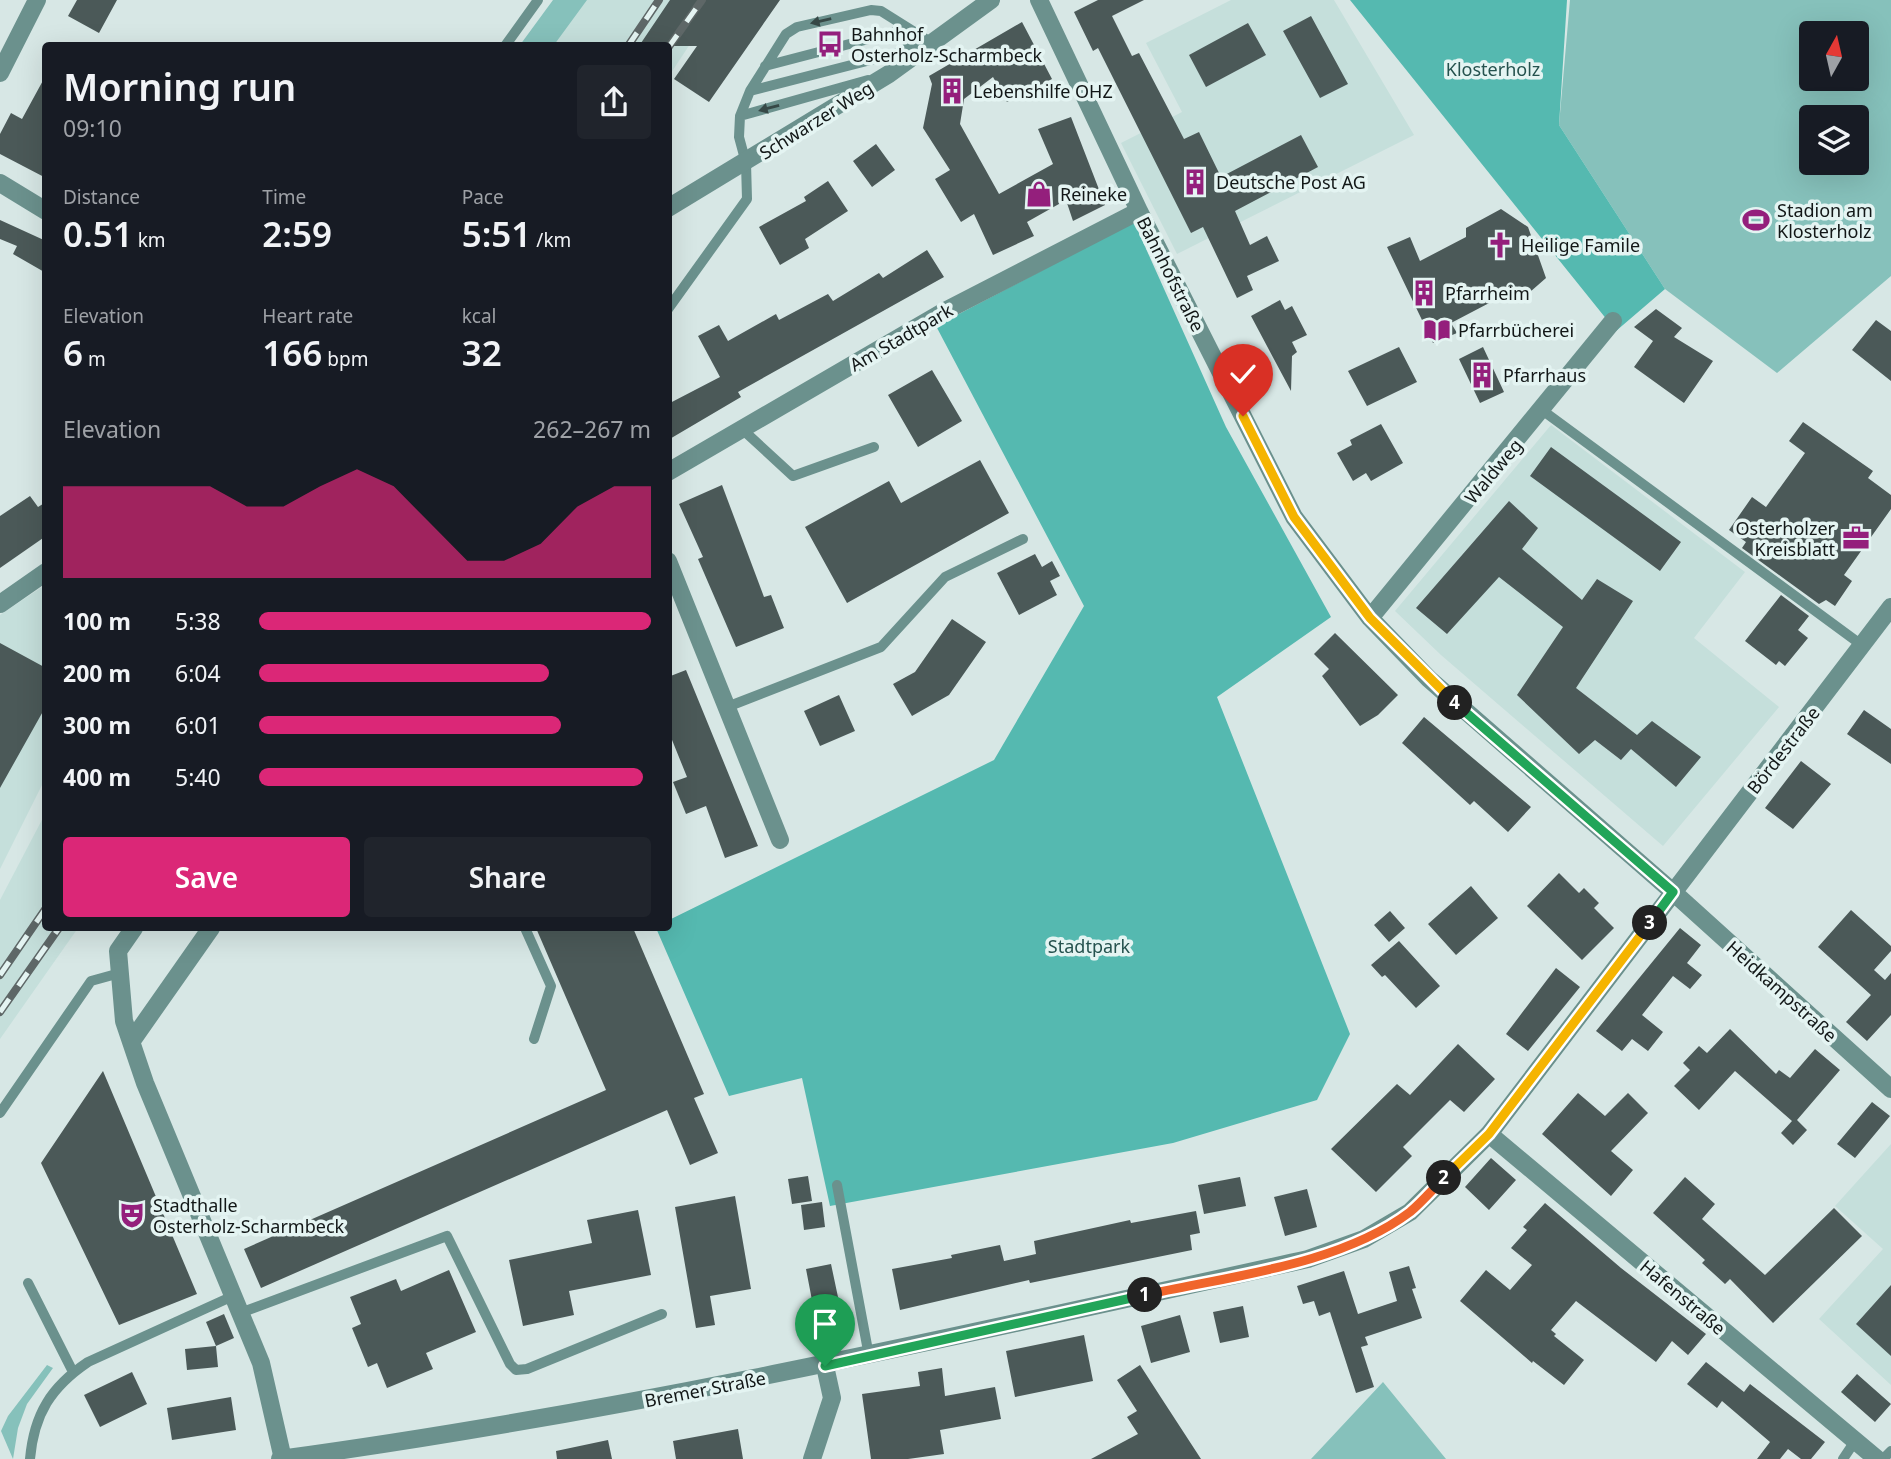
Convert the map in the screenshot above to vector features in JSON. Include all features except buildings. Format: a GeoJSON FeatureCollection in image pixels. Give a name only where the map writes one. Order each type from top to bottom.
{"type":"FeatureCollection","features":[{"type":"Feature","properties":{"kind":"street"},"geometry":{"type":"LineString","coordinates":[[0,73],[37,0]]}},
{"type":"Feature","properties":{"kind":"street","name":"Schwarzer Weg"},"geometry":{"type":"LineString","coordinates":[[746,163],[889,74],[927,39],[991,0]]}},
{"type":"Feature","properties":{"kind":"street","name":"Bahnhofstraße"},"geometry":{"type":"LineString","coordinates":[[1039,0],[1139,211],[1294,517],[1370,618],[1429,679],[1673,892]]}},
{"type":"Feature","properties":{"kind":"street"},"geometry":{"type":"LineString","coordinates":[[672,206],[746,163]]}},
{"type":"Feature","properties":{"kind":"street"},"geometry":{"type":"LineString","coordinates":[[0,183],[42,209]]}},
{"type":"Feature","properties":{"kind":"street","name":"Am Stadtpark"},"geometry":{"type":"LineString","coordinates":[[672,470],[943,312],[1139,211]]}},
{"type":"Feature","properties":{"kind":"street","name":"Waldweg"},"geometry":{"type":"LineString","coordinates":[[1370,618],[1613,321]]}},
{"type":"Feature","properties":{"kind":"street"},"geometry":{"type":"LineString","coordinates":[[672,571],[780,840]]}},
{"type":"Feature","properties":{"kind":"street"},"geometry":{"type":"LineString","coordinates":[[0,604],[42,575]]}},
{"type":"Feature","properties":{"kind":"street","name":"Bördestraße"},"geometry":{"type":"LineString","coordinates":[[1673,892],[1891,607]]}},
{"type":"Feature","properties":{"kind":"street","name":"Heidkampstraße"},"geometry":{"type":"LineString","coordinates":[[1673,892],[1891,1089]]}},
{"type":"Feature","properties":{"kind":"street","name":"Bremer Straße"},"geometry":{"type":"LineString","coordinates":[[281,1459],[592,1410],[825,1366],[1308,1259],[1364,1239],[1410,1212],[1489,1134],[1673,892]]}},
{"type":"Feature","properties":{"kind":"street"},"geometry":{"type":"LineString","coordinates":[[132,931],[118,951],[124,1021],[261,1363],[281,1459]]}},
{"type":"Feature","properties":{"kind":"street"},"geometry":{"type":"LineString","coordinates":[[131,1042],[209,931]]}},
{"type":"Feature","properties":{"kind":"street","name":"Hafenstraße"},"geometry":{"type":"LineString","coordinates":[[1489,1134],[1877,1459]]}},
{"type":"Feature","properties":{"kind":"street"},"geometry":{"type":"LineString","coordinates":[[812,1459],[832,1398],[825,1366]]}},
{"type":"Feature","properties":{"kind":"lane"},"geometry":{"type":"LineString","coordinates":[[508,42],[538,0]]}},
{"type":"Feature","properties":{"kind":"lane"},"geometry":{"type":"LineString","coordinates":[[746,163],[740,137],[740,116],[750,91],[786,34],[797,27],[871,10],[881,11],[927,39]]}},
{"type":"Feature","properties":{"kind":"lane"},"geometry":{"type":"LineString","coordinates":[[765,66],[908,29]]}},
{"type":"Feature","properties":{"kind":"lane"},"geometry":{"type":"LineString","coordinates":[[750,91],[902,52],[927,39]]}},
{"type":"Feature","properties":{"kind":"lane"},"geometry":{"type":"LineString","coordinates":[[740,116],[889,74]]}},
{"type":"Feature","properties":{"kind":"lane","name":"Schwarzer Weg"},"geometry":{"type":"LineString","coordinates":[[672,303],[747,199],[746,163]]}},
{"type":"Feature","properties":{"kind":"lane"},"geometry":{"type":"LineString","coordinates":[[1542,410],[1863,646]]}},
{"type":"Feature","properties":{"kind":"lane"},"geometry":{"type":"LineString","coordinates":[[743,429],[793,476],[874,447]]}},
{"type":"Feature","properties":{"kind":"lane"},"geometry":{"type":"LineString","coordinates":[[727,708],[881,647],[945,577],[1023,539]]}},
{"type":"Feature","properties":{"kind":"lane"},"geometry":{"type":"LineString","coordinates":[[526,931],[551,986],[534,1038]]}},
{"type":"Feature","properties":{"kind":"lane"},"geometry":{"type":"LineString","coordinates":[[0,1113],[91,981],[120,973]]}},
{"type":"Feature","properties":{"kind":"lane"},"geometry":{"type":"LineString","coordinates":[[837,1185],[869,1356]]}},
{"type":"Feature","properties":{"kind":"lane"},"geometry":{"type":"LineString","coordinates":[[240,1313],[447,1236],[510,1364],[516,1370],[527,1369],[662,1314]]}},
{"type":"Feature","properties":{"kind":"lane"},"geometry":{"type":"LineString","coordinates":[[29,1283],[73,1372]]}},
{"type":"Feature","properties":{"kind":"lane"},"geometry":{"type":"LineString","coordinates":[[30,1459],[37,1418],[47,1397],[73,1372],[88,1362],[233,1296]]}},
{"type":"Feature","properties":{"kind":"lane"},"geometry":{"type":"LineString","coordinates":[[1843,1459],[1855,1441]]}},
{"type":"Feature","properties":{"kind":"lane"},"geometry":{"type":"LineString","coordinates":[[1883,1459],[1891,1451]]}},
{"type":"Feature","properties":{"kind":"shaded area"},"geometry":{"type":"Polygon","coordinates":[[[553,0],[587,0],[556,42],[522,42],[553,0]]]}},
{"type":"Feature","properties":{"kind":"shaded area"},"geometry":{"type":"Polygon","coordinates":[[[586,0],[719,0],[672,71],[672,42],[549,42],[586,0]]]}},
{"type":"Feature","properties":{"kind":"shaded area","name":"Deutsche Post AG"},"geometry":{"type":"Polygon","coordinates":[[[1231,0],[1334,0],[1414,135],[1177,254],[1121,143],[1182,112],[1146,43],[1231,0]]]}},
{"type":"Feature","properties":{"kind":"shaded area","name":"Stadion am Klosterholz"},"geometry":{"type":"Polygon","coordinates":[[[1570,0],[1891,0],[1891,276],[1777,373],[1665,289],[1559,125],[1570,0]]]}},
{"type":"Feature","properties":{"kind":"shaded area"},"geometry":{"type":"Polygon","coordinates":[[[1551,425],[1745,572],[1694,638],[1779,707],[1663,846],[1441,655],[1395,611],[1551,425]]]}},
{"type":"Feature","properties":{"kind":"shaded area"},"geometry":{"type":"Polygon","coordinates":[[[42,587],[42,785],[0,869],[0,615],[42,587]]]}},
{"type":"Feature","properties":{"kind":"shaded area"},"geometry":{"type":"Polygon","coordinates":[[[42,820],[42,931],[76,931],[0,1039],[0,900],[42,820]]]}},
{"type":"Feature","properties":{"kind":"shaded area"},"geometry":{"type":"Polygon","coordinates":[[[1891,1144],[1891,1385],[1819,1319],[1883,1249],[1835,1206],[1891,1144]]]}},
{"type":"Feature","properties":{"kind":"shaded area"},"geometry":{"type":"Polygon","coordinates":[[[47,1365],[53,1368],[27,1404],[18,1428],[13,1459],[1,1431],[8,1416],[47,1365]]]}},
{"type":"Feature","properties":{"kind":"shaded area"},"geometry":{"type":"Polygon","coordinates":[[[1383,1382],[1446,1459],[1311,1459],[1383,1382]]]}},
{"type":"Feature","properties":{"kind":"green space","name":"Klosterholz"},"geometry":{"type":"Polygon","coordinates":[[[1350,0],[1567,0],[1559,125],[1665,289],[1616,331],[1350,0]]]}},
{"type":"Feature","properties":{"kind":"green space","name":"Stadtpark"},"geometry":{"type":"Polygon","coordinates":[[[1134,222],[1226,427],[1331,617],[1217,697],[1350,1034],[1317,1100],[1173,1143],[830,1206],[802,1078],[729,1096],[657,931],[672,931],[672,919],[994,760],[1084,606],[936,326],[1134,222]]]}},
{"type":"Feature","properties":{"kind":"railway"},"geometry":{"type":"LineString","coordinates":[[631,42],[659,0]]}},
{"type":"Feature","properties":{"kind":"railway"},"geometry":{"type":"LineString","coordinates":[[672,42],[702,0]]}},
{"type":"Feature","properties":{"kind":"railway"},"geometry":{"type":"LineString","coordinates":[[0,975],[42,914]]}},
{"type":"Feature","properties":{"kind":"railway"},"geometry":{"type":"LineString","coordinates":[[0,1012],[57,931]]}},
{"type":"Feature","properties":{"kind":"place","name":"Bahnhof Osterholz-Scharmbeck"},"geometry":{"type":"Point","coordinates":[830,44]}},
{"type":"Feature","properties":{"kind":"place","name":"Lebenshilfe OHZ"},"geometry":{"type":"Point","coordinates":[952,91]}},
{"type":"Feature","properties":{"kind":"place","name":"Deutsche Post AG"},"geometry":{"type":"Point","coordinates":[1195,182]}},
{"type":"Feature","properties":{"kind":"place","name":"Reineke"},"geometry":{"type":"Point","coordinates":[1039,194]}},
{"type":"Feature","properties":{"kind":"place","name":"Stadion am Klosterholz"},"geometry":{"type":"Point","coordinates":[1756,220]}},
{"type":"Feature","properties":{"kind":"place","name":"Heilige Famile"},"geometry":{"type":"Point","coordinates":[1500,245]}},
{"type":"Feature","properties":{"kind":"place","name":"Pfarrheim"},"geometry":{"type":"Point","coordinates":[1424,293]}},
{"type":"Feature","properties":{"kind":"place","name":"Pfarrbücherei"},"geometry":{"type":"Point","coordinates":[1437,330]}},
{"type":"Feature","properties":{"kind":"place","name":"Pfarrhaus"},"geometry":{"type":"Point","coordinates":[1482,375]}},
{"type":"Feature","properties":{"kind":"place","name":"Osterholzer Kreisblatt"},"geometry":{"type":"Point","coordinates":[1856,538]}},
{"type":"Feature","properties":{"kind":"place","name":"Stadthalle Osterholz-Scharmbeck"},"geometry":{"type":"Point","coordinates":[132,1215]}},
{"type":"Feature","properties":{"kind":"route"},"geometry":{"type":"LineString","coordinates":[[825,1366],[1308,1259],[1364,1239],[1410,1212],[1489,1134],[1673,892],[1429,679],[1370,618],[1294,517],[1243,416]]}}]}
